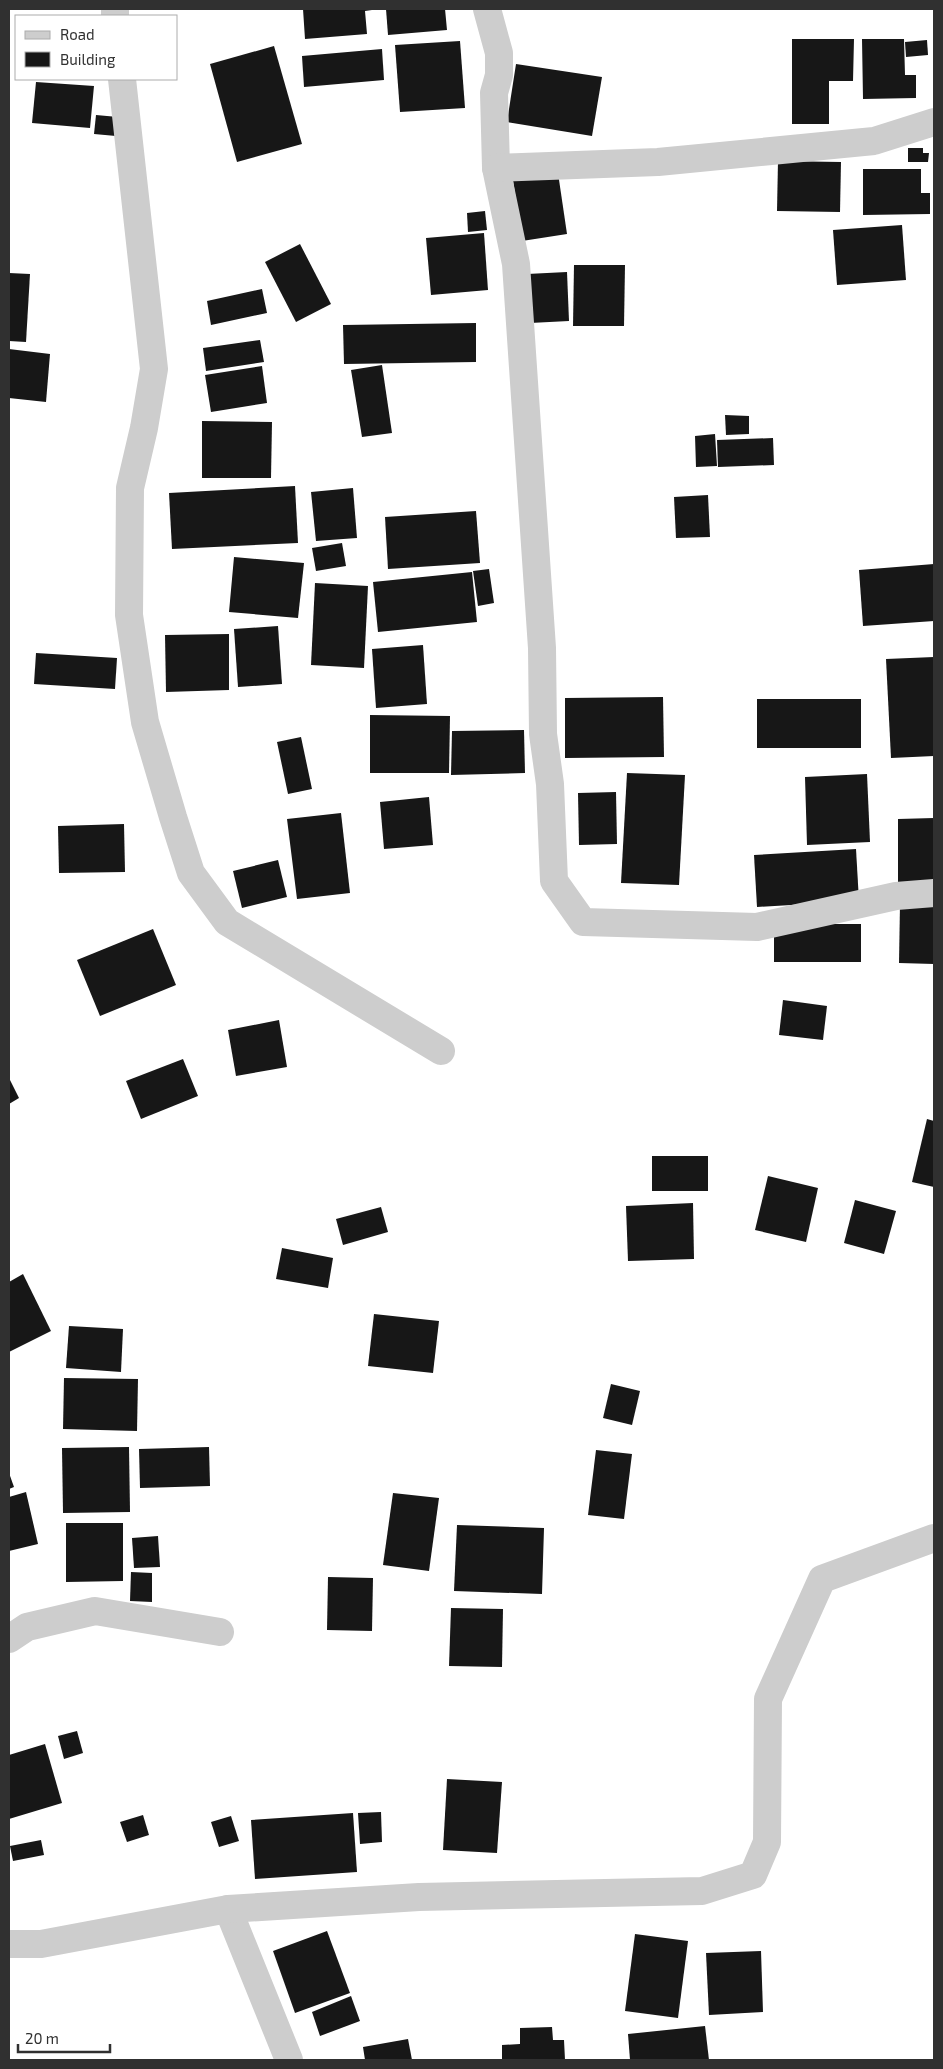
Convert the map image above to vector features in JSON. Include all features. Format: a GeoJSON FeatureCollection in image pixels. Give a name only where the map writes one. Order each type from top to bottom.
{"type":"FeatureCollection","features":[{"type":"Feature","properties":{"kind":"street"},"geometry":{"type":"LineString","coordinates":[[487,9],[499,52],[499,74],[494,94],[496,168],[516,264],[542,648],[543,734],[550,784],[554,881],[583,922],[756,927],[896,896],[934,893]]}},
{"type":"Feature","properties":{"kind":"street"},"geometry":{"type":"LineString","coordinates":[[122,80],[154,369],[144,428],[130,488],[129,615],[146,722],[191,873],[227,922],[441,1051]]}},
{"type":"Feature","properties":{"kind":"street"},"geometry":{"type":"LineString","coordinates":[[496,168],[658,162],[874,142],[934,122]]}},
{"type":"Feature","properties":{"kind":"street"},"geometry":{"type":"LineString","coordinates":[[9,1944],[42,1944],[228,1909],[419,1897],[702,1892],[753,1875],[767,1842],[768,1699],[822,1579],[934,1538]]}},
{"type":"Feature","properties":{"kind":"street"},"geometry":{"type":"LineString","coordinates":[[9,1639],[26,1627],[95,1611],[220,1632]]}},
{"type":"Feature","properties":{"kind":"street"},"geometry":{"type":"LineString","coordinates":[[228,1909],[289,2060]]}},
{"type":"Feature","properties":{"kind":"building"},"geometry":{"type":"Polygon","coordinates":[[[303,9],[372,10],[365,11],[367,34],[305,39],[303,9]]]}},
{"type":"Feature","properties":{"kind":"building"},"geometry":{"type":"Polygon","coordinates":[[[386,9],[445,9],[447,30],[388,35],[386,9]]]}},
{"type":"Feature","properties":{"kind":"building"},"geometry":{"type":"Polygon","coordinates":[[[792,39],[854,39],[853,81],[829,81],[829,124],[792,124],[792,39]]]}},
{"type":"Feature","properties":{"kind":"building"},"geometry":{"type":"Polygon","coordinates":[[[862,39],[904,39],[905,75],[916,75],[916,98],[863,99],[862,39]]]}},
{"type":"Feature","properties":{"kind":"building"},"geometry":{"type":"Polygon","coordinates":[[[927,40],[928,55],[906,57],[905,42],[927,40]]]}},
{"type":"Feature","properties":{"kind":"building"},"geometry":{"type":"Polygon","coordinates":[[[460,41],[465,108],[400,112],[395,45],[460,41]]]}},
{"type":"Feature","properties":{"kind":"building"},"geometry":{"type":"Polygon","coordinates":[[[274,46],[302,144],[237,162],[210,64],[274,46]]]}},
{"type":"Feature","properties":{"kind":"building"},"geometry":{"type":"Polygon","coordinates":[[[382,49],[384,80],[304,87],[302,56],[382,49]]]}},
{"type":"Feature","properties":{"kind":"building"},"geometry":{"type":"Polygon","coordinates":[[[516,64],[602,77],[592,136],[507,122],[516,64]]]}},
{"type":"Feature","properties":{"kind":"building"},"geometry":{"type":"Polygon","coordinates":[[[36,82],[94,86],[90,128],[32,123],[36,82]]]}},
{"type":"Feature","properties":{"kind":"building"},"geometry":{"type":"Polygon","coordinates":[[[96,115],[118,117],[116,136],[94,134],[96,115]]]}},
{"type":"Feature","properties":{"kind":"building"},"geometry":{"type":"Polygon","coordinates":[[[908,148],[923,148],[923,153],[929,153],[928,162],[908,162],[908,148]]]}},
{"type":"Feature","properties":{"kind":"building"},"geometry":{"type":"Polygon","coordinates":[[[778,161],[841,162],[840,212],[777,211],[778,161]]]}},
{"type":"Feature","properties":{"kind":"building"},"geometry":{"type":"Polygon","coordinates":[[[863,169],[921,169],[921,193],[930,193],[930,214],[863,215],[863,169]]]}},
{"type":"Feature","properties":{"kind":"building"},"geometry":{"type":"Polygon","coordinates":[[[558,173],[567,234],[522,241],[513,180],[558,173]]]}},
{"type":"Feature","properties":{"kind":"building"},"geometry":{"type":"Polygon","coordinates":[[[485,211],[487,230],[468,232],[467,213],[485,211]]]}},
{"type":"Feature","properties":{"kind":"building"},"geometry":{"type":"Polygon","coordinates":[[[902,225],[906,280],[837,285],[833,230],[902,225]]]}},
{"type":"Feature","properties":{"kind":"building"},"geometry":{"type":"Polygon","coordinates":[[[484,233],[488,290],[431,295],[426,238],[484,233]]]}},
{"type":"Feature","properties":{"kind":"building"},"geometry":{"type":"Polygon","coordinates":[[[300,244],[331,304],[296,322],[265,262],[300,244]]]}},
{"type":"Feature","properties":{"kind":"building"},"geometry":{"type":"Polygon","coordinates":[[[574,265],[625,265],[624,326],[573,326],[574,265]]]}},
{"type":"Feature","properties":{"kind":"building"},"geometry":{"type":"Polygon","coordinates":[[[567,272],[569,321],[530,323],[527,274],[567,272]]]}},
{"type":"Feature","properties":{"kind":"building"},"geometry":{"type":"Polygon","coordinates":[[[9,273],[30,274],[26,342],[9,341],[9,273]]]}},
{"type":"Feature","properties":{"kind":"building"},"geometry":{"type":"Polygon","coordinates":[[[262,289],[267,313],[211,325],[207,301],[262,289]]]}},
{"type":"Feature","properties":{"kind":"building"},"geometry":{"type":"Polygon","coordinates":[[[476,323],[476,362],[344,364],[343,325],[476,323]]]}},
{"type":"Feature","properties":{"kind":"building"},"geometry":{"type":"Polygon","coordinates":[[[260,340],[264,362],[206,371],[203,348],[260,340]]]}},
{"type":"Feature","properties":{"kind":"building"},"geometry":{"type":"Polygon","coordinates":[[[9,349],[50,354],[46,402],[9,398],[9,349]]]}},
{"type":"Feature","properties":{"kind":"building"},"geometry":{"type":"Polygon","coordinates":[[[382,365],[392,433],[362,437],[351,370],[382,365]]]}},
{"type":"Feature","properties":{"kind":"building"},"geometry":{"type":"Polygon","coordinates":[[[262,366],[267,403],[211,412],[205,375],[262,366]]]}},
{"type":"Feature","properties":{"kind":"building"},"geometry":{"type":"Polygon","coordinates":[[[725,415],[749,416],[749,434],[726,435],[725,415]]]}},
{"type":"Feature","properties":{"kind":"building"},"geometry":{"type":"Polygon","coordinates":[[[202,421],[272,422],[271,478],[202,478],[202,421]]]}},
{"type":"Feature","properties":{"kind":"building"},"geometry":{"type":"Polygon","coordinates":[[[715,434],[717,466],[696,467],[695,436],[715,434]]]}},
{"type":"Feature","properties":{"kind":"building"},"geometry":{"type":"Polygon","coordinates":[[[773,438],[774,465],[718,467],[717,440],[773,438]]]}},
{"type":"Feature","properties":{"kind":"building"},"geometry":{"type":"Polygon","coordinates":[[[295,486],[298,543],[172,549],[169,493],[295,486]]]}},
{"type":"Feature","properties":{"kind":"building"},"geometry":{"type":"Polygon","coordinates":[[[353,488],[357,538],[316,541],[311,492],[353,488]]]}},
{"type":"Feature","properties":{"kind":"building"},"geometry":{"type":"Polygon","coordinates":[[[708,495],[710,537],[676,538],[674,497],[708,495]]]}},
{"type":"Feature","properties":{"kind":"building"},"geometry":{"type":"Polygon","coordinates":[[[476,511],[480,563],[388,569],[385,517],[476,511]]]}},
{"type":"Feature","properties":{"kind":"building"},"geometry":{"type":"Polygon","coordinates":[[[342,543],[346,566],[316,571],[312,548],[342,543]]]}},
{"type":"Feature","properties":{"kind":"building"},"geometry":{"type":"Polygon","coordinates":[[[234,557],[304,563],[298,618],[229,612],[234,557]]]}},
{"type":"Feature","properties":{"kind":"building"},"geometry":{"type":"Polygon","coordinates":[[[934,564],[934,621],[863,626],[859,570],[934,564]]]}},
{"type":"Feature","properties":{"kind":"building"},"geometry":{"type":"Polygon","coordinates":[[[489,569],[494,603],[478,606],[473,571],[489,569]]]}},
{"type":"Feature","properties":{"kind":"building"},"geometry":{"type":"Polygon","coordinates":[[[472,572],[477,622],[378,632],[373,582],[472,572]]]}},
{"type":"Feature","properties":{"kind":"building"},"geometry":{"type":"Polygon","coordinates":[[[315,583],[368,586],[364,668],[311,665],[315,583]]]}},
{"type":"Feature","properties":{"kind":"building"},"geometry":{"type":"Polygon","coordinates":[[[278,626],[282,684],[238,687],[234,629],[278,626]]]}},
{"type":"Feature","properties":{"kind":"building"},"geometry":{"type":"Polygon","coordinates":[[[229,634],[229,690],[166,692],[165,635],[229,634]]]}},
{"type":"Feature","properties":{"kind":"building"},"geometry":{"type":"Polygon","coordinates":[[[423,645],[427,704],[376,708],[372,649],[423,645]]]}},
{"type":"Feature","properties":{"kind":"building"},"geometry":{"type":"Polygon","coordinates":[[[36,653],[117,658],[115,689],[34,684],[36,653]]]}},
{"type":"Feature","properties":{"kind":"building"},"geometry":{"type":"Polygon","coordinates":[[[934,657],[934,756],[891,758],[886,659],[934,657]]]}},
{"type":"Feature","properties":{"kind":"building"},"geometry":{"type":"Polygon","coordinates":[[[663,697],[664,757],[565,758],[565,698],[663,697]]]}},
{"type":"Feature","properties":{"kind":"building"},"geometry":{"type":"Polygon","coordinates":[[[757,699],[861,699],[861,748],[757,748],[757,699]]]}},
{"type":"Feature","properties":{"kind":"building"},"geometry":{"type":"Polygon","coordinates":[[[370,715],[450,716],[449,773],[370,773],[370,715]]]}},
{"type":"Feature","properties":{"kind":"building"},"geometry":{"type":"Polygon","coordinates":[[[524,730],[525,773],[451,775],[452,731],[524,730]]]}},
{"type":"Feature","properties":{"kind":"building"},"geometry":{"type":"Polygon","coordinates":[[[301,737],[312,789],[288,794],[277,742],[301,737]]]}},
{"type":"Feature","properties":{"kind":"building"},"geometry":{"type":"Polygon","coordinates":[[[627,773],[685,775],[679,885],[621,883],[627,773]]]}},
{"type":"Feature","properties":{"kind":"building"},"geometry":{"type":"Polygon","coordinates":[[[867,774],[870,842],[807,845],[805,777],[867,774]]]}},
{"type":"Feature","properties":{"kind":"building"},"geometry":{"type":"Polygon","coordinates":[[[616,792],[617,844],[579,845],[578,793],[616,792]]]}},
{"type":"Feature","properties":{"kind":"building"},"geometry":{"type":"Polygon","coordinates":[[[429,797],[433,845],[384,849],[380,802],[429,797]]]}},
{"type":"Feature","properties":{"kind":"building"},"geometry":{"type":"Polygon","coordinates":[[[341,813],[350,893],[297,899],[287,819],[341,813]]]}},
{"type":"Feature","properties":{"kind":"building"},"geometry":{"type":"Polygon","coordinates":[[[934,818],[934,885],[898,885],[898,819],[934,818]]]}},
{"type":"Feature","properties":{"kind":"building"},"geometry":{"type":"Polygon","coordinates":[[[124,824],[125,872],[59,873],[58,826],[124,824]]]}},
{"type":"Feature","properties":{"kind":"building"},"geometry":{"type":"Polygon","coordinates":[[[856,849],[859,901],[757,907],[754,855],[856,849]]]}},
{"type":"Feature","properties":{"kind":"building"},"geometry":{"type":"Polygon","coordinates":[[[278,860],[287,897],[242,908],[233,871],[278,860]]]}},
{"type":"Feature","properties":{"kind":"building"},"geometry":{"type":"Polygon","coordinates":[[[900,904],[934,905],[934,964],[899,963],[900,904]]]}},
{"type":"Feature","properties":{"kind":"building"},"geometry":{"type":"Polygon","coordinates":[[[774,924],[861,924],[861,962],[774,962],[774,924]]]}},
{"type":"Feature","properties":{"kind":"building"},"geometry":{"type":"Polygon","coordinates":[[[153,929],[176,985],[100,1016],[77,960],[153,929]]]}},
{"type":"Feature","properties":{"kind":"building"},"geometry":{"type":"Polygon","coordinates":[[[783,1000],[827,1006],[823,1040],[779,1035],[783,1000]]]}},
{"type":"Feature","properties":{"kind":"building"},"geometry":{"type":"Polygon","coordinates":[[[279,1020],[287,1067],[236,1076],[228,1030],[279,1020]]]}},
{"type":"Feature","properties":{"kind":"building"},"geometry":{"type":"Polygon","coordinates":[[[183,1059],[198,1096],[141,1119],[126,1081],[183,1059]]]}},
{"type":"Feature","properties":{"kind":"building"},"geometry":{"type":"Polygon","coordinates":[[[9,1078],[19,1098],[9,1104],[9,1078]]]}},
{"type":"Feature","properties":{"kind":"building"},"geometry":{"type":"Polygon","coordinates":[[[927,1119],[934,1121],[934,1187],[912,1182],[927,1119]]]}},
{"type":"Feature","properties":{"kind":"building"},"geometry":{"type":"Polygon","coordinates":[[[652,1156],[708,1156],[708,1191],[652,1191],[652,1156]]]}},
{"type":"Feature","properties":{"kind":"building"},"geometry":{"type":"Polygon","coordinates":[[[768,1176],[818,1188],[806,1242],[755,1230],[768,1176]]]}},
{"type":"Feature","properties":{"kind":"building"},"geometry":{"type":"Polygon","coordinates":[[[855,1200],[896,1211],[884,1254],[844,1243],[855,1200]]]}},
{"type":"Feature","properties":{"kind":"building"},"geometry":{"type":"Polygon","coordinates":[[[693,1203],[694,1259],[628,1261],[626,1206],[693,1203]]]}},
{"type":"Feature","properties":{"kind":"building"},"geometry":{"type":"Polygon","coordinates":[[[381,1207],[388,1232],[343,1245],[336,1219],[381,1207]]]}},
{"type":"Feature","properties":{"kind":"building"},"geometry":{"type":"Polygon","coordinates":[[[282,1248],[333,1258],[328,1288],[276,1279],[282,1248]]]}},
{"type":"Feature","properties":{"kind":"building"},"geometry":{"type":"Polygon","coordinates":[[[23,1274],[51,1331],[9,1352],[9,1282],[23,1274]]]}},
{"type":"Feature","properties":{"kind":"building"},"geometry":{"type":"Polygon","coordinates":[[[374,1314],[439,1321],[433,1373],[368,1366],[374,1314]]]}},
{"type":"Feature","properties":{"kind":"building"},"geometry":{"type":"Polygon","coordinates":[[[69,1326],[123,1329],[121,1372],[66,1368],[69,1326]]]}},
{"type":"Feature","properties":{"kind":"building"},"geometry":{"type":"Polygon","coordinates":[[[64,1378],[138,1379],[137,1431],[63,1429],[64,1378]]]}},
{"type":"Feature","properties":{"kind":"building"},"geometry":{"type":"Polygon","coordinates":[[[611,1384],[640,1391],[632,1425],[603,1418],[611,1384]]]}},
{"type":"Feature","properties":{"kind":"building"},"geometry":{"type":"Polygon","coordinates":[[[129,1447],[130,1512],[63,1513],[62,1448],[129,1447]]]}},
{"type":"Feature","properties":{"kind":"building"},"geometry":{"type":"Polygon","coordinates":[[[209,1447],[210,1486],[140,1488],[139,1449],[209,1447]]]}},
{"type":"Feature","properties":{"kind":"building"},"geometry":{"type":"Polygon","coordinates":[[[596,1450],[632,1454],[624,1519],[588,1515],[596,1450]]]}},
{"type":"Feature","properties":{"kind":"building"},"geometry":{"type":"Polygon","coordinates":[[[9,1473],[14,1487],[9,1489],[9,1473]]]}},
{"type":"Feature","properties":{"kind":"building"},"geometry":{"type":"Polygon","coordinates":[[[26,1492],[38,1544],[9,1551],[9,1497],[26,1492]]]}},
{"type":"Feature","properties":{"kind":"building"},"geometry":{"type":"Polygon","coordinates":[[[393,1493],[439,1498],[429,1571],[383,1565],[393,1493]]]}},
{"type":"Feature","properties":{"kind":"building"},"geometry":{"type":"Polygon","coordinates":[[[66,1523],[123,1523],[123,1581],[66,1582],[66,1523]]]}},
{"type":"Feature","properties":{"kind":"building"},"geometry":{"type":"Polygon","coordinates":[[[457,1525],[544,1528],[542,1594],[454,1591],[457,1525]]]}},
{"type":"Feature","properties":{"kind":"building"},"geometry":{"type":"Polygon","coordinates":[[[158,1536],[160,1567],[134,1568],[132,1538],[158,1536]]]}},
{"type":"Feature","properties":{"kind":"building"},"geometry":{"type":"Polygon","coordinates":[[[131,1572],[152,1573],[152,1602],[130,1601],[131,1572]]]}},
{"type":"Feature","properties":{"kind":"building"},"geometry":{"type":"Polygon","coordinates":[[[328,1577],[373,1578],[372,1631],[327,1630],[328,1577]]]}},
{"type":"Feature","properties":{"kind":"building"},"geometry":{"type":"Polygon","coordinates":[[[451,1608],[503,1609],[502,1667],[449,1666],[451,1608]]]}},
{"type":"Feature","properties":{"kind":"building"},"geometry":{"type":"Polygon","coordinates":[[[77,1731],[83,1753],[64,1759],[58,1736],[77,1731]]]}},
{"type":"Feature","properties":{"kind":"building"},"geometry":{"type":"Polygon","coordinates":[[[45,1744],[62,1803],[9,1819],[9,1755],[45,1744]]]}},
{"type":"Feature","properties":{"kind":"building"},"geometry":{"type":"Polygon","coordinates":[[[447,1779],[502,1782],[497,1853],[443,1850],[447,1779]]]}},
{"type":"Feature","properties":{"kind":"building"},"geometry":{"type":"Polygon","coordinates":[[[381,1812],[382,1842],[360,1844],[358,1813],[381,1812]]]}},
{"type":"Feature","properties":{"kind":"building"},"geometry":{"type":"Polygon","coordinates":[[[353,1813],[357,1872],[255,1879],[251,1820],[353,1813]]]}},
{"type":"Feature","properties":{"kind":"building"},"geometry":{"type":"Polygon","coordinates":[[[143,1815],[149,1835],[127,1842],[120,1822],[143,1815]]]}},
{"type":"Feature","properties":{"kind":"building"},"geometry":{"type":"Polygon","coordinates":[[[231,1816],[239,1841],[219,1847],[211,1822],[231,1816]]]}},
{"type":"Feature","properties":{"kind":"building"},"geometry":{"type":"Polygon","coordinates":[[[41,1840],[44,1855],[13,1861],[10,1846],[41,1840]]]}},
{"type":"Feature","properties":{"kind":"building"},"geometry":{"type":"Polygon","coordinates":[[[327,1931],[350,1993],[295,2013],[273,1951],[327,1931]]]}},
{"type":"Feature","properties":{"kind":"building"},"geometry":{"type":"Polygon","coordinates":[[[635,1934],[688,1941],[678,2018],[625,2011],[635,1934]]]}},
{"type":"Feature","properties":{"kind":"building"},"geometry":{"type":"Polygon","coordinates":[[[761,1951],[763,2012],[709,2015],[706,1953],[761,1951]]]}},
{"type":"Feature","properties":{"kind":"building"},"geometry":{"type":"Polygon","coordinates":[[[351,1996],[360,2021],[320,2036],[312,2012],[351,1996]]]}},
{"type":"Feature","properties":{"kind":"building"},"geometry":{"type":"Polygon","coordinates":[[[705,2026],[709,2060],[630,2060],[628,2034],[705,2026]]]}},
{"type":"Feature","properties":{"kind":"building"},"geometry":{"type":"Polygon","coordinates":[[[552,2027],[553,2040],[564,2040],[565,2060],[502,2060],[502,2045],[520,2044],[520,2028],[552,2027]]]}},
{"type":"Feature","properties":{"kind":"building"},"geometry":{"type":"Polygon","coordinates":[[[408,2039],[412,2060],[365,2060],[363,2047],[408,2039]]]}}]}
